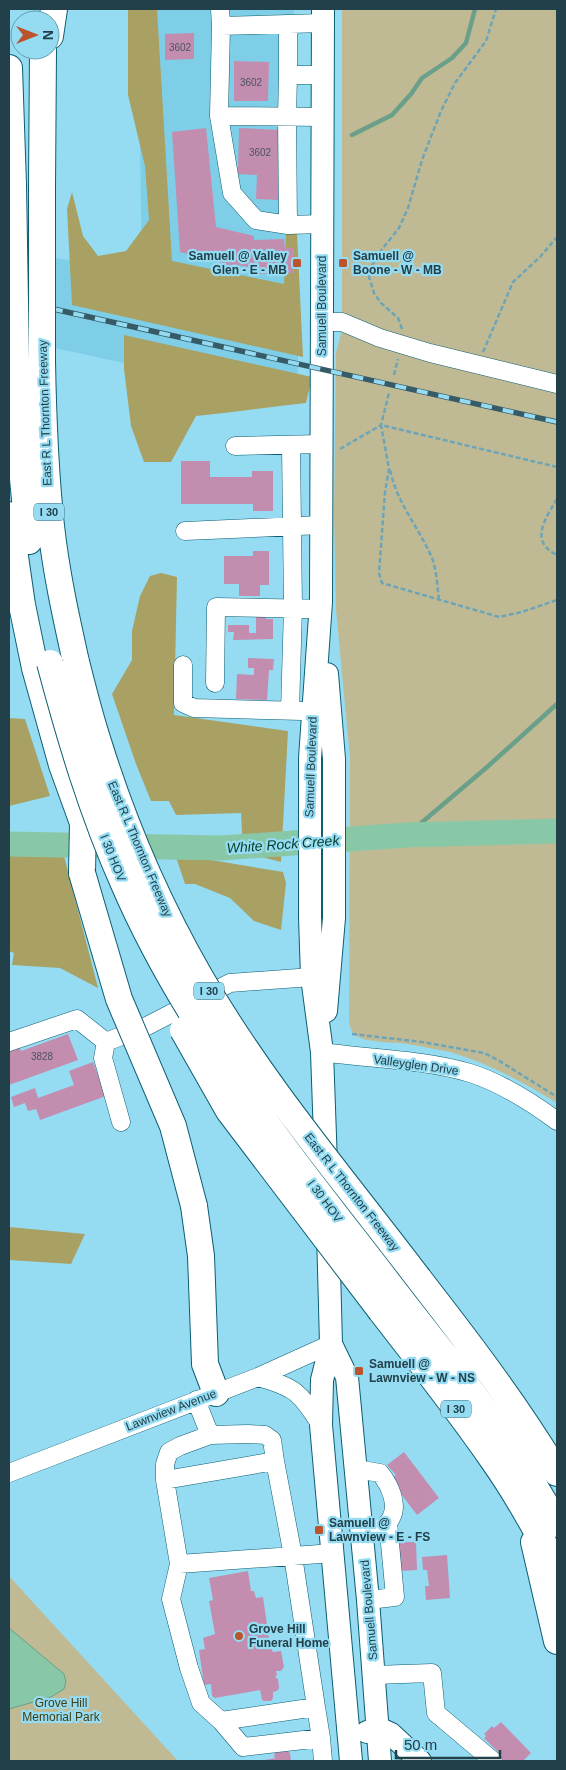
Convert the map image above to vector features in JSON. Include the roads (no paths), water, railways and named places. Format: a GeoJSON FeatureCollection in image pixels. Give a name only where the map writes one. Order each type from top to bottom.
{"type":"FeatureCollection","features":[{"type":"Feature","properties":{"kind":"highway","name":"East R L Thornton Freeway"},"geometry":{"type":"LineString","coordinates":[[43,60],[42,361],[44,458],[51,528],[62,602],[76,662],[98,745],[123,815],[173,928],[231,1027],[268,1081],[473,1349],[530,1428],[557,1473]]}},
{"type":"Feature","properties":{"kind":"highway"},"geometry":{"type":"LineString","coordinates":[[42,92],[47,60]]}},
{"type":"Feature","properties":{"kind":"highway","name":"I 30 HOV"},"geometry":{"type":"LineString","coordinates":[[9,68],[16,360],[21,458],[27,532],[38,608],[42,665],[98,822],[124,886],[177,988],[213,1048],[390,1304],[453,1366],[512,1448],[557,1524]]}},
{"type":"Feature","properties":{"kind":"highway","name":"I 30"},"geometry":{"type":"LineString","coordinates":[[9,515],[22,605],[42,665],[62,765],[82,823],[139,948],[193,1050],[229,1111],[390,1304],[435,1380],[494,1461],[526,1511],[557,1568]]}},
{"type":"Feature","properties":{"kind":"highway"},"geometry":{"type":"LineString","coordinates":[[82,823],[82,873],[106,957],[134,1038],[173,1126],[194,1206],[202,1264],[206,1397]]}},
{"type":"Feature","properties":{"kind":"highway"},"geometry":{"type":"LineString","coordinates":[[526,1511],[557,1641]]}},
{"type":"Feature","properties":{"kind":"main road","name":"Samuell Boulevard"},"geometry":{"type":"LineString","coordinates":[[323,16],[320,606],[310,758],[310,917],[312,977],[322,1052],[331,1344],[322,1380],[321,1425],[351,1754]]}},
{"type":"Feature","properties":{"kind":"main road","name":"Samuell Boulevard"},"geometry":{"type":"LineString","coordinates":[[320,606],[334,759],[334,918],[322,1052]]}},
{"type":"Feature","properties":{"kind":"main road","name":"Samuell Boulevard"},"geometry":{"type":"LineString","coordinates":[[331,1344],[347,1377],[368,1600],[380,1761]]}},
{"type":"Feature","properties":{"kind":"main road"},"geometry":{"type":"LineString","coordinates":[[374,1761],[351,1754],[369,1730],[378,1728],[391,1734],[420,1761]]}},
{"type":"Feature","properties":{"kind":"street"},"geometry":{"type":"LineString","coordinates":[[322,224],[288,224],[256,220],[232,193],[219,116],[221,18],[280,19],[323,16]]}},
{"type":"Feature","properties":{"kind":"street"},"geometry":{"type":"LineString","coordinates":[[280,19],[288,75],[288,224]]}},
{"type":"Feature","properties":{"kind":"street"},"geometry":{"type":"LineString","coordinates":[[288,75],[323,75]]}},
{"type":"Feature","properties":{"kind":"street"},"geometry":{"type":"LineString","coordinates":[[219,116],[323,117]]}},
{"type":"Feature","properties":{"kind":"street"},"geometry":{"type":"LineString","coordinates":[[322,322],[342,322],[401,344],[557,384]]}},
{"type":"Feature","properties":{"kind":"street"},"geometry":{"type":"LineString","coordinates":[[235,446],[291,445],[321,452]]}},
{"type":"Feature","properties":{"kind":"street"},"geometry":{"type":"LineString","coordinates":[[290,711],[293,608],[291,445]]}},
{"type":"Feature","properties":{"kind":"street"},"geometry":{"type":"LineString","coordinates":[[185,531],[321,525]]}},
{"type":"Feature","properties":{"kind":"street"},"geometry":{"type":"LineString","coordinates":[[215,683],[216,606],[293,608],[320,606]]}},
{"type":"Feature","properties":{"kind":"street"},"geometry":{"type":"LineString","coordinates":[[183,665],[183,703],[194,708],[313,712]]}},
{"type":"Feature","properties":{"kind":"street"},"geometry":{"type":"LineString","coordinates":[[106,1042],[147,1026],[230,983],[312,977]]}},
{"type":"Feature","properties":{"kind":"street"},"geometry":{"type":"LineString","coordinates":[[9,1042],[76,1019],[106,1042]]}},
{"type":"Feature","properties":{"kind":"street"},"geometry":{"type":"LineString","coordinates":[[106,1042],[103,1058],[121,1122]]}},
{"type":"Feature","properties":{"kind":"street","name":"Valleyglen Drive"},"geometry":{"type":"LineString","coordinates":[[322,1052],[439,1065],[472,1073],[505,1088],[535,1105],[557,1121]]}},
{"type":"Feature","properties":{"kind":"street","name":"Lawnview Avenue"},"geometry":{"type":"LineString","coordinates":[[9,1473],[206,1397],[331,1344]]}},
{"type":"Feature","properties":{"kind":"street"},"geometry":{"type":"LineString","coordinates":[[258,1376],[283,1384],[297,1392],[304,1399],[321,1425]]}},
{"type":"Feature","properties":{"kind":"street"},"geometry":{"type":"LineString","coordinates":[[206,1397],[210,1435]]}},
{"type":"Feature","properties":{"kind":"street"},"geometry":{"type":"LineString","coordinates":[[321,1738],[243,1747],[221,1721],[201,1703],[189,1668],[171,1599],[179,1564],[164,1464],[169,1452],[180,1446],[210,1435],[265,1435],[272,1440],[293,1556],[321,1738],[323,1761]]}},
{"type":"Feature","properties":{"kind":"street"},"geometry":{"type":"LineString","coordinates":[[165,1480],[275,1461]]}},
{"type":"Feature","properties":{"kind":"street"},"geometry":{"type":"LineString","coordinates":[[356,1469],[380,1473],[388,1483],[394,1500],[392,1517],[384,1528],[362,1531]]}},
{"type":"Feature","properties":{"kind":"street"},"geometry":{"type":"LineString","coordinates":[[368,1600],[395,1597],[388,1522]]}},
{"type":"Feature","properties":{"kind":"street"},"geometry":{"type":"LineString","coordinates":[[179,1564],[333,1553]]}},
{"type":"Feature","properties":{"kind":"street"},"geometry":{"type":"LineString","coordinates":[[374,1675],[432,1673],[436,1713],[493,1761]]}},
{"type":"Feature","properties":{"kind":"street"},"geometry":{"type":"LineString","coordinates":[[221,1721],[316,1707]]}},
{"type":"Feature","properties":{"kind":"waterway"},"geometry":{"type":"LineString","coordinates":[[352,135],[392,115],[411,94],[422,78],[452,58],[466,43],[475,9]]}},
{"type":"Feature","properties":{"kind":"waterway"},"geometry":{"type":"LineString","coordinates":[[407,835],[486,768],[557,704]]}},
{"type":"Feature","properties":{"kind":"waterway","name":"White Rock Creek"},"geometry":{"type":"LineString","coordinates":[[9,844],[221,848],[407,835],[557,831]]}},
{"type":"Feature","properties":{"kind":"railway"},"geometry":{"type":"LineString","coordinates":[[9,299],[557,422]]}},
{"type":"Feature","properties":{"kind":"place","name":"Samuell @ Valley Glen - E - MB"},"geometry":{"type":"Point","coordinates":[297,263]}},
{"type":"Feature","properties":{"kind":"place","name":"Samuell @ Boone - W - MB"},"geometry":{"type":"Point","coordinates":[343,263]}},
{"type":"Feature","properties":{"kind":"place","name":"Samuell @ Lawnview - W - NS"},"geometry":{"type":"Point","coordinates":[359,1371]}},
{"type":"Feature","properties":{"kind":"place","name":"Samuell @ Lawnview - E - FS"},"geometry":{"type":"Point","coordinates":[319,1530]}},
{"type":"Feature","properties":{"kind":"place","name":"Grove Hill Funeral Home"},"geometry":{"type":"Point","coordinates":[239,1636]}},
{"type":"Feature","properties":{"kind":"park label","name":"Grove Hill Memorial Park"},"geometry":{"type":"Point","coordinates":[61,1710]}}]}
